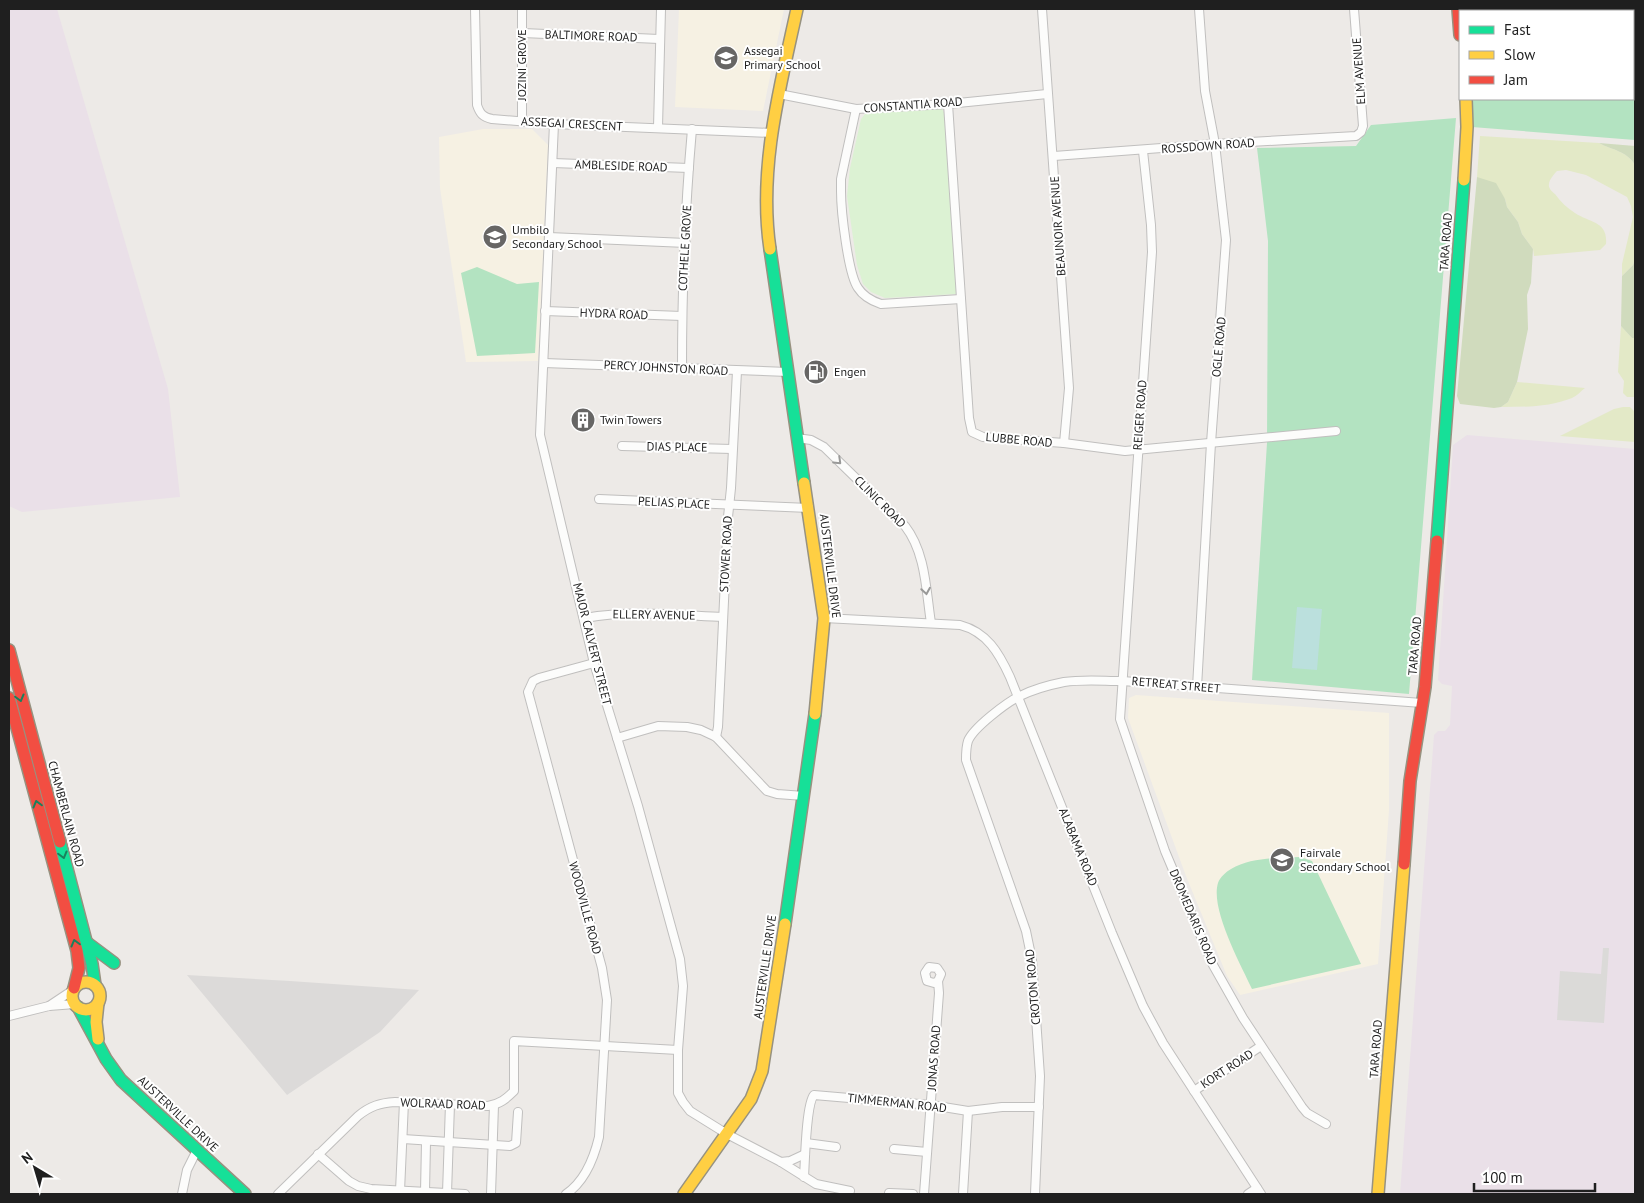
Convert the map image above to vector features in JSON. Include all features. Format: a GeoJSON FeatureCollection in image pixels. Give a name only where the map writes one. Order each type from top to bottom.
{"type":"FeatureCollection","features":[{"type":"Feature","properties":{"kind":"street","name":"ASSEGAI CRESCENT"},"geometry":{"type":"LineString","coordinates":[[475,9],[477,105],[484,117],[492,120],[554,124],[772,133]]}},
{"type":"Feature","properties":{"kind":"street","name":"JOZINI GROVE"},"geometry":{"type":"LineString","coordinates":[[522,9],[522,122]]}},
{"type":"Feature","properties":{"kind":"street"},"geometry":{"type":"LineString","coordinates":[[658,127],[661,9]]}},
{"type":"Feature","properties":{"kind":"street","name":"AUSTERVILLE DRIVE"},"geometry":{"type":"LineString","coordinates":[[684,1194],[751,1099],[766,1055],[817,702],[824,618],[768,234],[767,211],[768,167],[772,133],[797,9]]}},
{"type":"Feature","properties":{"kind":"street","name":"BEAUNOIR AVENUE"},"geometry":{"type":"LineString","coordinates":[[1042,9],[1047,94],[1054,156],[1069,388],[1064,443]]}},
{"type":"Feature","properties":{"kind":"street","name":"OGLE ROAD"},"geometry":{"type":"LineString","coordinates":[[1197,687],[1211,443],[1226,249],[1215,144],[1205,91],[1199,9]]}},
{"type":"Feature","properties":{"kind":"street","name":"ELM AVENUE"},"geometry":{"type":"LineString","coordinates":[[1354,9],[1363,118],[1361,132]]}},
{"type":"Feature","properties":{"kind":"street"},"geometry":{"type":"LineString","coordinates":[[1458,9],[1459,22]]}},
{"type":"Feature","properties":{"kind":"street","name":"BALTIMORE ROAD"},"geometry":{"type":"LineString","coordinates":[[523,33],[659,39]]}},
{"type":"Feature","properties":{"kind":"street","name":"CONSTANTIA ROAD"},"geometry":{"type":"LineString","coordinates":[[779,94],[856,109],[948,104],[1047,94]]}},
{"type":"Feature","properties":{"kind":"street","name":"TARA ROAD"},"geometry":{"type":"LineString","coordinates":[[1378,1194],[1410,781],[1422,703],[1431,619],[1467,127],[1466,100]]}},
{"type":"Feature","properties":{"kind":"street","name":"LUBBE ROAD"},"geometry":{"type":"LineString","coordinates":[[948,104],[969,418],[972,432],[983,437],[1064,443],[1118,451],[1336,430]]}},
{"type":"Feature","properties":{"kind":"street"},"geometry":{"type":"LineString","coordinates":[[856,109],[840,191],[852,273],[859,289],[873,301],[880,304],[961,299]]}},
{"type":"Feature","properties":{"kind":"street","name":"MAJOR CALVERT STREET"},"geometry":{"type":"LineString","coordinates":[[554,124],[540,426],[541,441],[585,618],[594,663],[638,806],[680,959],[682,986],[678,1050],[678,1093],[690,1111],[727,1134],[782,1162],[816,1184],[850,1192]]}},
{"type":"Feature","properties":{"kind":"street","name":"COTHELE GROVE"},"geometry":{"type":"LineString","coordinates":[[682,368],[682,316],[692,129]]}},
{"type":"Feature","properties":{"kind":"street","name":"ROSSDOWN ROAD"},"geometry":{"type":"LineString","coordinates":[[1054,156],[1215,144],[1349,137],[1356,136],[1361,132]]}},
{"type":"Feature","properties":{"kind":"street","name":"REIGER ROAD"},"geometry":{"type":"LineString","coordinates":[[1122,681],[1152,252],[1143,150]]}},
{"type":"Feature","properties":{"kind":"street","name":"AMBLESIDE ROAD"},"geometry":{"type":"LineString","coordinates":[[553,163],[689,168]]}},
{"type":"Feature","properties":{"kind":"street"},"geometry":{"type":"LineString","coordinates":[[549,237],[686,243]]}},
{"type":"Feature","properties":{"kind":"street","name":"HYDRA ROAD"},"geometry":{"type":"LineString","coordinates":[[545,311],[682,316]]}},
{"type":"Feature","properties":{"kind":"street","name":"PERCY JOHNSTON ROAD"},"geometry":{"type":"LineString","coordinates":[[544,363],[788,372]]}},
{"type":"Feature","properties":{"kind":"street","name":"STOWER ROAD"},"geometry":{"type":"LineString","coordinates":[[716,737],[736,371]]}},
{"type":"Feature","properties":{"kind":"street","name":"CLINIC ROAD"},"geometry":{"type":"LineString","coordinates":[[797,438],[811,440],[824,447],[912,535],[920,555],[931,624]]}},
{"type":"Feature","properties":{"kind":"street","name":"DIAS PLACE"},"geometry":{"type":"LineString","coordinates":[[622,446],[732,449]]}},
{"type":"Feature","properties":{"kind":"street","name":"PELIAS PLACE"},"geometry":{"type":"LineString","coordinates":[[599,499],[809,508]]}},
{"type":"Feature","properties":{"kind":"street","name":"ELLERY AVENUE"},"geometry":{"type":"LineString","coordinates":[[585,618],[606,614],[635,613],[723,617]]}},
{"type":"Feature","properties":{"kind":"street","name":"ALABAMA ROAD"},"geometry":{"type":"LineString","coordinates":[[824,618],[960,625],[977,631],[985,637],[1002,659],[1143,1006],[1163,1043],[1259,1191]]}},
{"type":"Feature","properties":{"kind":"street","name":"CHAMBERLAIN ROAD"},"geometry":{"type":"LineString","coordinates":[[9,650],[95,977],[95,985]]}},
{"type":"Feature","properties":{"kind":"street","name":"WOODVILLE ROAD"},"geometry":{"type":"LineString","coordinates":[[566,1194],[582,1178],[599,1137],[605,1045],[606,985],[528,692],[534,681],[540,678],[594,663]]}},
{"type":"Feature","properties":{"kind":"street","name":"RETREAT STREET"},"geometry":{"type":"LineString","coordinates":[[966,760],[968,739],[984,722],[1018,697],[1031,691],[1063,682],[1122,681],[1422,703]]}},
{"type":"Feature","properties":{"kind":"street","name":"DROMEDARIS ROAD"},"geometry":{"type":"LineString","coordinates":[[1122,681],[1119,710],[1122,731],[1165,851],[1214,964],[1243,1018],[1305,1110],[1326,1124]]}},
{"type":"Feature","properties":{"kind":"street","name":"CHAMBERLAIN ROAD"},"geometry":{"type":"LineString","coordinates":[[9,698],[77,951],[79,968],[74,989]]}},
{"type":"Feature","properties":{"kind":"street"},"geometry":{"type":"LineString","coordinates":[[617,738],[668,726],[701,730],[716,737],[767,791],[804,796]]}},
{"type":"Feature","properties":{"kind":"street","name":"CROTON ROAD"},"geometry":{"type":"LineString","coordinates":[[966,760],[1030,945],[1038,1048],[1039,1107],[1035,1194]]}},
{"type":"Feature","properties":{"kind":"street"},"geometry":{"type":"LineString","coordinates":[[86,942],[114,963]]}},
{"type":"Feature","properties":{"kind":"street","name":"JONAS ROAD"},"geometry":{"type":"LineString","coordinates":[[924,1194],[938,981]]}},
{"type":"Feature","properties":{"kind":"street"},"geometry":{"type":"LineString","coordinates":[[49,1006],[82,982],[95,985],[100,994],[98,1003],[91,1008],[82,1009],[77,1006],[72,998],[74,989]]}},
{"type":"Feature","properties":{"kind":"street","name":"AUSTERVILLE DRIVE"},"geometry":{"type":"LineString","coordinates":[[98,1003],[96,1027],[100,1048]]}},
{"type":"Feature","properties":{"kind":"street"},"geometry":{"type":"LineString","coordinates":[[9,1016],[49,1006],[77,1006]]}},
{"type":"Feature","properties":{"kind":"street","name":"AUSTERVILLE DRIVE"},"geometry":{"type":"LineString","coordinates":[[77,1006],[113,1070],[121,1080],[245,1194]]}},
{"type":"Feature","properties":{"kind":"street","name":"WOLRAAD ROAD"},"geometry":{"type":"LineString","coordinates":[[278,1194],[368,1108],[380,1103],[494,1105],[505,1100],[514,1091],[514,1042],[678,1050]]}},
{"type":"Feature","properties":{"kind":"street","name":"KORT ROAD"},"geometry":{"type":"LineString","coordinates":[[1194,1091],[1261,1046]]}},
{"type":"Feature","properties":{"kind":"street","name":"TIMMERMAN ROAD"},"geometry":{"type":"LineString","coordinates":[[804,1177],[810,1101],[814,1095],[931,1105],[968,1111],[1002,1107],[1039,1107]]}},
{"type":"Feature","properties":{"kind":"street"},"geometry":{"type":"LineString","coordinates":[[400,1191],[404,1102]]}},
{"type":"Feature","properties":{"kind":"street"},"geometry":{"type":"LineString","coordinates":[[447,1193],[450,1104]]}},
{"type":"Feature","properties":{"kind":"street"},"geometry":{"type":"LineString","coordinates":[[491,1194],[494,1105]]}},
{"type":"Feature","properties":{"kind":"street"},"geometry":{"type":"LineString","coordinates":[[963,1194],[968,1111]]}},
{"type":"Feature","properties":{"kind":"street"},"geometry":{"type":"LineString","coordinates":[[403,1140],[510,1146],[516,1143],[518,1112]]}},
{"type":"Feature","properties":{"kind":"street"},"geometry":{"type":"LineString","coordinates":[[425,1192],[426,1142]]}},
{"type":"Feature","properties":{"kind":"street"},"geometry":{"type":"LineString","coordinates":[[806,1143],[836,1147]]}},
{"type":"Feature","properties":{"kind":"street"},"geometry":{"type":"LineString","coordinates":[[894,1149],[927,1152]]}},
{"type":"Feature","properties":{"kind":"street"},"geometry":{"type":"LineString","coordinates":[[182,1194],[186,1170],[198,1150]]}},
{"type":"Feature","properties":{"kind":"street"},"geometry":{"type":"LineString","coordinates":[[318,1154],[358,1186],[371,1190],[465,1194]]}},
{"type":"Feature","properties":{"kind":"street"},"geometry":{"type":"LineString","coordinates":[[782,1162],[790,1161],[805,1154]]}},
{"type":"Feature","properties":{"kind":"street"},"geometry":{"type":"LineString","coordinates":[[1248,1194],[1259,1191]]}},
{"type":"Feature","properties":{"kind":"street"},"geometry":{"type":"LineString","coordinates":[[889,1192],[914,1194]]}},
{"type":"Feature","properties":{"kind":"shaded area"},"geometry":{"type":"Polygon","coordinates":[[[9,9],[57,9],[168,389],[180,497],[22,512],[9,506],[9,9]]]}},
{"type":"Feature","properties":{"kind":"shaded area","name":"Assegai Primary School"},"geometry":{"type":"Polygon","coordinates":[[[679,9],[784,9],[763,111],[675,107],[679,9]]]}},
{"type":"Feature","properties":{"kind":"shaded area","name":"Umbilo Secondary School"},"geometry":{"type":"Polygon","coordinates":[[[483,129],[532,129],[548,145],[538,361],[466,362],[440,188],[439,137],[483,129]]]}},
{"type":"Feature","properties":{"kind":"shaded area"},"geometry":{"type":"Polygon","coordinates":[[[1467,435],[1635,449],[1635,1194],[1400,1194],[1434,735],[1438,731],[1445,731],[1450,725],[1452,686],[1442,684],[1438,680],[1453,445],[1467,435]]]}},
{"type":"Feature","properties":{"kind":"shaded area","name":"Fairvale Secondary School"},"geometry":{"type":"Polygon","coordinates":[[[1136,695],[1389,713],[1389,810],[1378,964],[1240,995],[1227,976],[1186,876],[1128,718],[1129,698],[1136,695]]]}},
{"type":"Feature","properties":{"kind":"shaded area"},"geometry":{"type":"Polygon","coordinates":[[[1603,948],[1609,948],[1604,1023],[1557,1020],[1560,971],[1601,974],[1603,948]]]}},
{"type":"Feature","properties":{"kind":"shaded area"},"geometry":{"type":"Polygon","coordinates":[[[187,975],[419,990],[380,1032],[287,1095],[187,975]]]}},
{"type":"Feature","properties":{"kind":"green space"},"geometry":{"type":"Polygon","coordinates":[[[1635,9],[1635,140],[1472,127],[1469,100],[1634,100],[1634,10],[1460,10],[1635,9]]]}},
{"type":"Feature","properties":{"kind":"green space"},"geometry":{"type":"Polygon","coordinates":[[[941,107],[945,114],[957,294],[885,298],[871,292],[863,284],[857,265],[847,196],[850,168],[861,119],[866,113],[941,107]]]}},
{"type":"Feature","properties":{"kind":"green space"},"geometry":{"type":"Polygon","coordinates":[[[1456,118],[1409,694],[1252,680],[1267,443],[1268,241],[1257,148],[1356,146],[1371,125],[1456,118]]]}},
{"type":"Feature","properties":{"kind":"green space"},"geometry":{"type":"Polygon","coordinates":[[[1480,136],[1599,143],[1619,151],[1632,160],[1635,165],[1635,259],[1633,265],[1622,276],[1622,264],[1633,217],[1627,197],[1586,175],[1566,170],[1556,172],[1550,181],[1550,188],[1569,209],[1601,227],[1606,236],[1606,244],[1600,250],[1534,256],[1533,249],[1522,234],[1518,222],[1507,207],[1505,199],[1477,177],[1480,136]]]}},
{"type":"Feature","properties":{"kind":"green space"},"geometry":{"type":"Polygon","coordinates":[[[1599,143],[1635,146],[1635,165],[1624,154],[1599,143]]]}},
{"type":"Feature","properties":{"kind":"green space"},"geometry":{"type":"Polygon","coordinates":[[[1477,177],[1496,183],[1505,199],[1507,207],[1518,222],[1522,234],[1533,249],[1531,283],[1527,295],[1528,329],[1517,382],[1508,402],[1501,407],[1494,408],[1460,404],[1457,396],[1477,177]]]}},
{"type":"Feature","properties":{"kind":"green space"},"geometry":{"type":"Polygon","coordinates":[[[1635,259],[1635,338],[1632,338],[1621,326],[1622,276],[1633,265],[1635,259]]]}},
{"type":"Feature","properties":{"kind":"green space"},"geometry":{"type":"Polygon","coordinates":[[[477,267],[517,284],[539,282],[535,353],[477,356],[461,273],[477,267]]]}},
{"type":"Feature","properties":{"kind":"green space"},"geometry":{"type":"Polygon","coordinates":[[[1621,326],[1632,338],[1635,338],[1635,397],[1627,397],[1623,393],[1624,381],[1618,372],[1621,326]]]}},
{"type":"Feature","properties":{"kind":"green space"},"geometry":{"type":"Polygon","coordinates":[[[1517,382],[1585,388],[1574,397],[1564,401],[1528,407],[1501,407],[1508,402],[1517,382]]]}},
{"type":"Feature","properties":{"kind":"green space"},"geometry":{"type":"Polygon","coordinates":[[[1630,407],[1635,412],[1635,442],[1560,436],[1614,409],[1630,407]]]}},
{"type":"Feature","properties":{"kind":"green space"},"geometry":{"type":"Polygon","coordinates":[[[1300,857],[1312,861],[1361,964],[1252,989],[1222,922],[1218,907],[1218,883],[1229,870],[1247,862],[1300,857]]]}},
{"type":"Feature","properties":{"kind":"water"},"geometry":{"type":"Polygon","coordinates":[[[1297,607],[1322,609],[1317,670],[1292,668],[1297,607]]]}},
{"type":"Feature","properties":{"kind":"traffic: fast"},"geometry":{"type":"LineString","coordinates":[[1437,541],[1464,180]]}},
{"type":"Feature","properties":{"kind":"traffic: fast"},"geometry":{"type":"LineString","coordinates":[[770,249],[804,483]]}},
{"type":"Feature","properties":{"kind":"traffic: fast"},"geometry":{"type":"LineString","coordinates":[[785,924],[815,714]]}},
{"type":"Feature","properties":{"kind":"traffic: fast"},"geometry":{"type":"LineString","coordinates":[[60,842],[92,964],[95,985]]}},
{"type":"Feature","properties":{"kind":"traffic: fast"},"geometry":{"type":"LineString","coordinates":[[86,942],[114,963]]}},
{"type":"Feature","properties":{"kind":"traffic: fast"},"geometry":{"type":"LineString","coordinates":[[78,1007],[106,1059],[121,1080],[245,1194]]}},
{"type":"Feature","properties":{"kind":"traffic: slow"},"geometry":{"type":"LineString","coordinates":[[770,249],[767,219],[769,158],[778,98],[797,9]]}},
{"type":"Feature","properties":{"kind":"traffic: slow"},"geometry":{"type":"LineString","coordinates":[[1464,180],[1467,127],[1466,100]]}},
{"type":"Feature","properties":{"kind":"traffic: slow"},"geometry":{"type":"LineString","coordinates":[[804,483],[824,618],[815,714]]}},
{"type":"Feature","properties":{"kind":"traffic: slow"},"geometry":{"type":"LineString","coordinates":[[1378,1194],[1404,864]]}},
{"type":"Feature","properties":{"kind":"traffic: slow"},"geometry":{"type":"LineString","coordinates":[[684,1194],[751,1099],[762,1071],[785,924]]}},
{"type":"Feature","properties":{"kind":"traffic: slow"},"geometry":{"type":"LineString","coordinates":[[86,982],[96,986],[100,996],[96,1006],[86,1010],[76,1006],[72,996],[76,986],[86,982]]}},
{"type":"Feature","properties":{"kind":"traffic: slow"},"geometry":{"type":"LineString","coordinates":[[98,1003],[96,1022],[98,1039]]}},
{"type":"Feature","properties":{"kind":"traffic: jam"},"geometry":{"type":"LineString","coordinates":[[1458,9],[1459,22]]}},
{"type":"Feature","properties":{"kind":"traffic: jam"},"geometry":{"type":"LineString","coordinates":[[1404,864],[1410,781],[1425,687],[1437,541]]}},
{"type":"Feature","properties":{"kind":"traffic: jam"},"geometry":{"type":"LineString","coordinates":[[9,650],[60,842]]}},
{"type":"Feature","properties":{"kind":"traffic: jam"},"geometry":{"type":"LineString","coordinates":[[9,698],[77,951],[79,968],[74,988]]}},
{"type":"Feature","properties":{"kind":"place","name":"Assegai Primary School"},"geometry":{"type":"Point","coordinates":[726,58]}},
{"type":"Feature","properties":{"kind":"place","name":"Umbilo Secondary School"},"geometry":{"type":"Point","coordinates":[495,237]}},
{"type":"Feature","properties":{"kind":"place","name":"Engen"},"geometry":{"type":"Point","coordinates":[816,372]}},
{"type":"Feature","properties":{"kind":"place","name":"Twin Towers"},"geometry":{"type":"Point","coordinates":[583,420]}},
{"type":"Feature","properties":{"kind":"place","name":"Fairvale Secondary School"},"geometry":{"type":"Point","coordinates":[1282,860]}}]}
